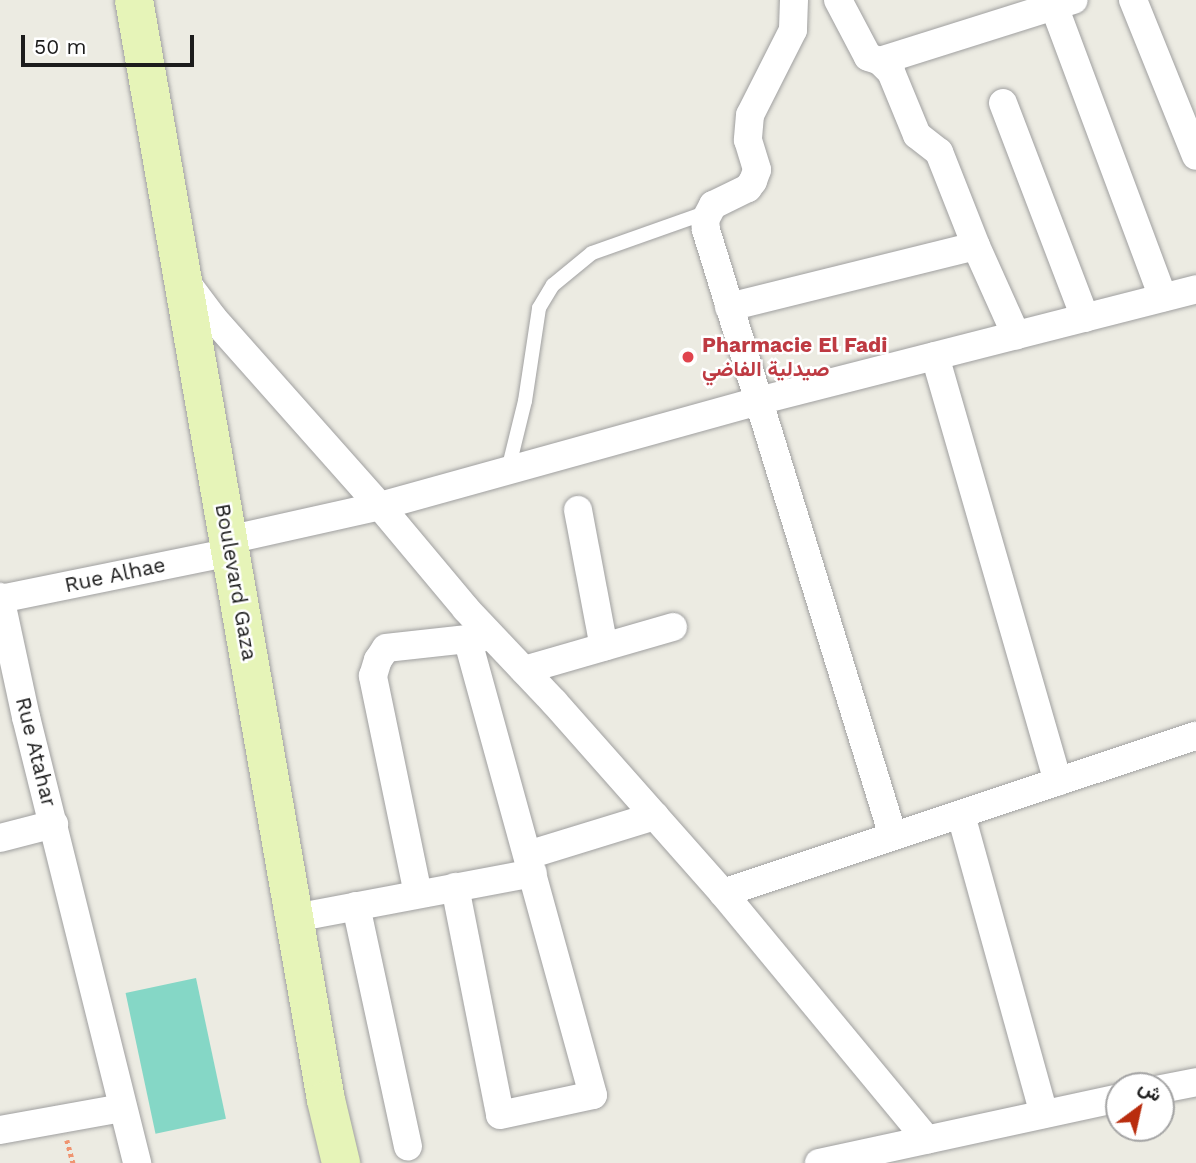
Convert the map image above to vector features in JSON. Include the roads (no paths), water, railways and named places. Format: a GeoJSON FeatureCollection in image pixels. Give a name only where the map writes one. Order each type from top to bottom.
{"type":"FeatureCollection","features":[{"type":"Feature","properties":{"kind":"main road","name":"Boulevard Gaza"},"geometry":{"type":"LineString","coordinates":[[134,0],[326,1100],[341,1163]]}},
{"type":"Feature","properties":{"kind":"street"},"geometry":{"type":"LineString","coordinates":[[794,0],[793,30],[750,115],[748,140],[757,170],[753,181],[748,188],[718,201],[709,211],[706,230],[893,836]]}},
{"type":"Feature","properties":{"kind":"street"},"geometry":{"type":"LineString","coordinates":[[838,0],[868,57],[880,61],[891,72],[916,135],[939,152],[976,246],[1016,335]]}},
{"type":"Feature","properties":{"kind":"street"},"geometry":{"type":"LineString","coordinates":[[1133,0],[1196,156]]}},
{"type":"Feature","properties":{"kind":"street"},"geometry":{"type":"LineString","coordinates":[[880,61],[1064,3],[1163,297]]}},
{"type":"Feature","properties":{"kind":"street"},"geometry":{"type":"LineString","coordinates":[[1003,103],[1085,318]]}},
{"type":"Feature","properties":{"kind":"street"},"geometry":{"type":"LineString","coordinates":[[729,307],[976,246]]}},
{"type":"Feature","properties":{"kind":"street"},"geometry":{"type":"LineString","coordinates":[[184,279],[213,318],[380,506],[466,609],[480,638],[530,864],[593,1095],[500,1115],[455,887]]}},
{"type":"Feature","properties":{"kind":"street","name":"Rue Alhae"},"geometry":{"type":"LineString","coordinates":[[0,598],[229,546],[758,401],[1196,289]]}},
{"type":"Feature","properties":{"kind":"street"},"geometry":{"type":"LineString","coordinates":[[935,356],[1058,782]]}},
{"type":"Feature","properties":{"kind":"street"},"geometry":{"type":"LineString","coordinates":[[578,510],[604,647]]}},
{"type":"Feature","properties":{"kind":"street","name":"Rue Atahar"},"geometry":{"type":"LineString","coordinates":[[0,598],[137,1163]]}},
{"type":"Feature","properties":{"kind":"street"},"geometry":{"type":"LineString","coordinates":[[524,670],[673,627]]}},
{"type":"Feature","properties":{"kind":"street"},"geometry":{"type":"LineString","coordinates":[[418,894],[373,676],[377,660],[386,648],[480,638],[524,670],[655,816],[723,893],[927,1140]]}},
{"type":"Feature","properties":{"kind":"street"},"geometry":{"type":"LineString","coordinates":[[723,893],[1196,736]]}},
{"type":"Feature","properties":{"kind":"street"},"geometry":{"type":"LineString","coordinates":[[961,815],[1044,1114]]}},
{"type":"Feature","properties":{"kind":"street"},"geometry":{"type":"LineString","coordinates":[[295,918],[455,887],[530,864],[655,816]]}},
{"type":"Feature","properties":{"kind":"street"},"geometry":{"type":"LineString","coordinates":[[0,838],[54,824]]}},
{"type":"Feature","properties":{"kind":"street"},"geometry":{"type":"LineString","coordinates":[[356,906],[408,1146]]}},
{"type":"Feature","properties":{"kind":"street"},"geometry":{"type":"LineString","coordinates":[[1175,1086],[1196,1082]]}},
{"type":"Feature","properties":{"kind":"street"},"geometry":{"type":"LineString","coordinates":[[819,1163],[1105,1101]]}},
{"type":"Feature","properties":{"kind":"street"},"geometry":{"type":"LineString","coordinates":[[0,1130],[122,1108]]}},
{"type":"Feature","properties":{"kind":"lane"},"geometry":{"type":"LineString","coordinates":[[508,470],[525,401],[538,308],[554,285],[592,253],[709,211]]}},
{"type":"Feature","properties":{"kind":"place","name":"Pharmacie El Fadi صيدلية الفاضي"},"geometry":{"type":"Point","coordinates":[688,357]}}]}
